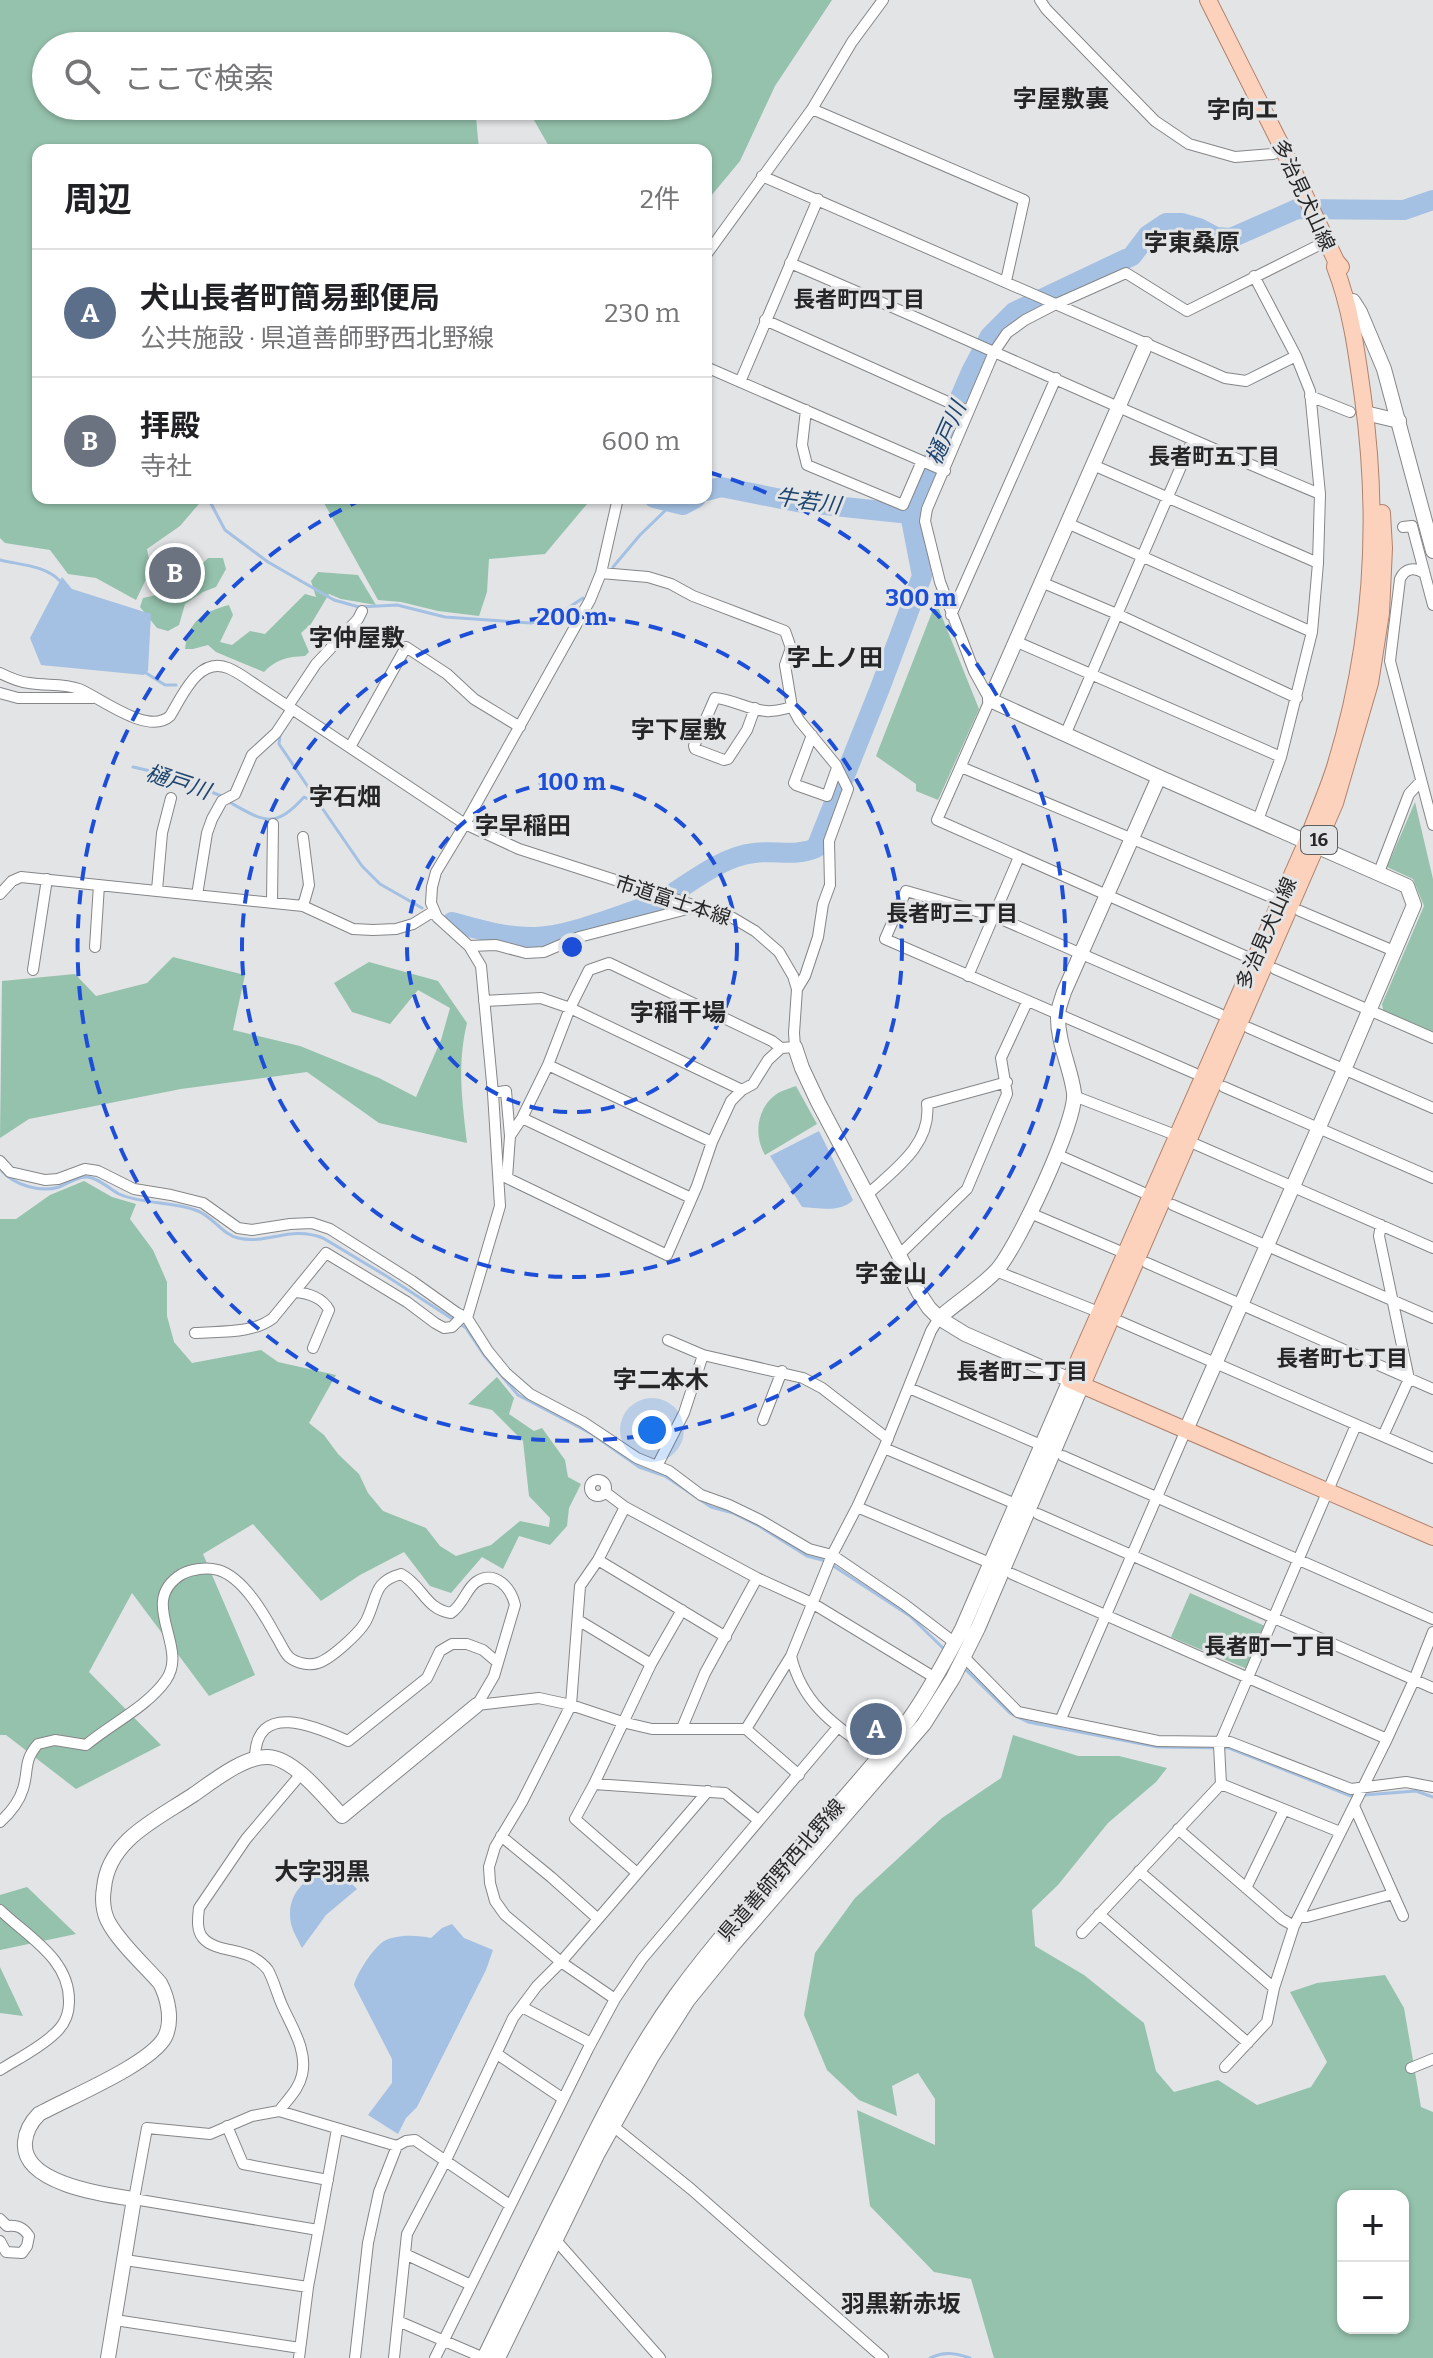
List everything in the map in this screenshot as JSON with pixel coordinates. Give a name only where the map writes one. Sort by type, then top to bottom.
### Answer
[{"type":"main road","name":"多治見犬山線","points":[[1208,0],[1340,265],[1353,301],[1364,351],[1363,413]]},
{"type":"main road","name":"多治見犬山線","points":[[1076,1382],[1312,844],[1348,715],[1368,603],[1372,505],[1351,323],[1336,261]]},
{"type":"main road","points":[[1076,1382],[1433,1537]]},
{"type":"street","points":[[712,247],[812,109],[852,42],[883,0]]},
{"type":"street","points":[[1040,0],[1155,121],[1189,144],[1235,157],[1273,154],[1283,149]]},
{"type":"street","points":[[812,109],[1024,200],[1006,281]]},
{"type":"street","points":[[762,176],[1225,378],[1246,381],[1296,356]]},
{"type":"street","points":[[740,382],[818,199]]},
{"type":"street","points":[[1060,1721],[1414,905],[1407,886],[1379,872],[990,700],[974,671],[940,582],[925,521],[927,509],[994,352],[1007,333],[1025,320],[1126,273],[1187,311],[1327,241]]},
{"type":"street","points":[[790,263],[1056,378],[1192,441],[1320,494]]},
{"type":"street","points":[[1254,276],[1305,375],[1320,494],[1312,632],[1281,757],[1258,820]]},
{"type":"street","points":[[1353,301],[1384,369],[1433,551]]},
{"type":"street","points":[[765,320],[968,411]]},
{"type":"street","points":[[1146,344],[937,820],[1245,956]]},
{"type":"street","points":[[712,370],[945,471]]},
{"type":"street","points":[[951,615],[1056,378]]},
{"type":"street","points":[[1310,396],[1399,421]]},
{"type":"street","points":[[806,410],[802,445],[807,465],[903,505],[924,461]]},
{"type":"street","points":[[1065,735],[1192,441]]},
{"type":"street","points":[[1093,465],[1318,563]]},
{"type":"street","points":[[195,1333],[231,1331],[265,1324],[326,1253],[444,1328],[452,1327],[465,1317],[500,1206],[493,1093],[481,966],[469,946],[434,911],[431,903],[436,872],[590,600],[601,573],[617,504]]},
{"type":"street","points":[[1067,523],[1312,632]]},
{"type":"street","points":[[1403,527],[1412,526],[1433,605]]},
{"type":"street","points":[[1424,573],[1410,569],[1400,579],[1390,661],[1433,825]]},
{"type":"street","points":[[493,1093],[506,1091],[510,1136],[507,1178],[667,1255],[731,1101],[753,1084],[768,1060],[788,1047],[794,1033],[797,989],[805,976],[818,937],[823,904],[830,885],[829,841],[848,789],[839,770],[792,707],[785,665],[791,648],[785,631],[671,584],[648,577],[601,573]]},
{"type":"street","points":[[1041,582],[1297,698]]},
{"type":"street","points":[[197,895],[207,833],[222,801],[235,794],[252,755],[276,733],[316,664],[362,611]]},
{"type":"street","points":[[1015,641],[1281,757]]},
{"type":"street","points":[[350,747],[406,647],[447,674],[474,699],[520,727]]},
{"type":"street","name":"市道富士本線","points":[[0,673],[16,681],[78,689],[147,722],[160,722],[170,716],[201,671],[215,665],[230,669],[465,824],[519,849],[733,918],[769,941],[787,963],[797,989]]},
{"type":"street","name":"市道富士本線","points":[[0,693],[18,698],[93,698]]},
{"type":"street","points":[[755,708],[747,730],[728,759],[695,749],[715,698],[755,708],[767,712],[792,707]]},
{"type":"street","points":[[812,735],[794,783],[827,796],[839,770]]},
{"type":"street","points":[[961,767],[1271,897]]},
{"type":"street","points":[[746,1729],[791,1656],[832,1555],[886,1443],[939,1318],[996,1271],[1030,1213],[1056,1154],[1070,1117],[1074,1096],[1058,1016],[1064,992],[1159,777]]},
{"type":"street","points":[[1379,872],[1409,794],[1421,781]]},
{"type":"street","points":[[157,890],[162,833],[171,798]]},
{"type":"street","points":[[272,902],[273,824]]},
{"type":"street","points":[[303,837],[309,885],[303,906]]},
{"type":"street","points":[[968,976],[1019,857]]},
{"type":"street","points":[[0,894],[12,881],[21,877],[47,879],[303,906],[353,929],[373,930],[396,929],[413,924],[434,911]]},
{"type":"street","points":[[33,970],[47,879]]},
{"type":"street","points":[[95,947],[99,885]]},
{"type":"street","points":[[1194,1073],[885,939],[906,891],[994,916],[1220,1014]]},
{"type":"street","points":[[469,946],[496,945],[526,953],[544,952],[579,937],[696,906]]},
{"type":"street","points":[[1300,911],[1394,951]]},
{"type":"street","points":[[510,1136],[548,1065],[589,970],[609,963],[788,1047],[802,1068],[919,1293],[939,1318],[965,1334],[1076,1382]]},
{"type":"street","points":[[1275,969],[1433,1038]]},
{"type":"street","points":[[484,1001],[541,998],[570,1008],[742,1090]]},
{"type":"street","points":[[899,1255],[967,1189],[1007,1094],[1001,1058],[1027,1002]]},
{"type":"street","points":[[1249,1028],[1433,1108]]},
{"type":"street","points":[[548,1065],[712,1142]]},
{"type":"street","points":[[868,1194],[912,1154],[929,1118],[927,1104],[1007,1082]]},
{"type":"street","points":[[1224,1087],[1433,1178]]},
{"type":"street","points":[[1074,1096],[1183,1139],[1433,1248]]},
{"type":"street","points":[[522,1118],[691,1198]]},
{"type":"street","points":[[0,1153],[4,1155],[0,1161],[10,1172],[45,1180],[58,1179],[85,1169],[98,1171],[134,1189],[203,1203],[238,1228],[252,1230],[312,1223],[330,1229],[465,1317],[506,1373],[530,1394],[583,1422],[637,1458],[669,1471],[701,1495],[760,1520],[809,1549],[832,1555],[904,1604],[1018,1712],[1158,1741],[1219,1746],[1230,1742],[1351,1789],[1359,1796],[1403,1916]]},
{"type":"street","points":[[1056,1154],[1142,1192]]},
{"type":"street","points":[[1173,1205],[1433,1318]]},
{"type":"street","points":[[1030,1213],[1117,1250]]},
{"type":"street","points":[[1381,1225],[1379,1236],[1409,1379],[1383,1436]]},
{"type":"street","points":[[1147,1263],[1433,1389]]},
{"type":"street","points":[[996,1271],[1091,1309]]},
{"type":"street","points":[[294,1292],[315,1296],[328,1305],[329,1310],[313,1348]]},
{"type":"street","points":[[1121,1322],[1433,1458]]},
{"type":"street","points":[[668,1340],[703,1355],[803,1378],[822,1388],[886,1443],[1011,1502]]},
{"type":"street","points":[[657,1466],[684,1413],[703,1355]]},
{"type":"street","points":[[763,1420],[782,1371]]},
{"type":"street","name":"県道善師野西北野線","points":[[498,2358],[627,2070],[675,1997],[763,1890],[884,1760],[924,1724],[956,1656],[990,1563],[1041,1445],[1076,1382]]},
{"type":"street","name":"県道善師野西北野線","points":[[956,1656],[978,1628],[1076,1382]]},
{"type":"street","points":[[909,1388],[1041,1445]]},
{"type":"street","points":[[1082,1933],[1221,1784],[1219,1746],[1356,1425]]},
{"type":"street","points":[[1063,1456],[1433,1619]]},
{"type":"street","points":[[605,1492],[625,1507],[757,1578],[812,1603],[932,1676]]},
{"type":"street","points":[[615,1999],[561,1962],[515,1924],[495,1901],[489,1867],[495,1847],[522,1802],[571,1705],[580,1586],[598,1560],[625,1507]]},
{"type":"street","points":[[857,1507],[990,1563]]},
{"type":"street","points":[[1038,1514],[1433,1688]]},
{"type":"street","points":[[598,1560],[726,1637]]},
{"type":"street","points":[[0,1822],[16,1804],[24,1788],[26,1762],[38,1744],[55,1740],[86,1745],[141,1704],[168,1678],[172,1658],[161,1607],[165,1592],[176,1579],[189,1571],[213,1568],[236,1578],[288,1656],[301,1664],[318,1663],[353,1636],[366,1622],[380,1584],[387,1578],[401,1574],[410,1579],[430,1605],[451,1613],[465,1600],[475,1582],[485,1579],[506,1584],[513,1594],[515,1605],[494,1676],[477,1705],[342,1816],[301,1774],[267,1757],[238,1766],[121,1845],[105,1876],[102,1899],[108,1922],[165,1992],[167,2031],[158,2046],[130,2066],[39,2114],[31,2121],[26,2136],[25,2149],[29,2160],[41,2171],[74,2188],[318,2230]]},
{"type":"street","points":[[1012,1574],[1387,1739]]},
{"type":"street","points":[[682,1728],[705,1673],[757,1578]]},
{"type":"street","points":[[637,1873],[575,1819],[651,1664],[682,1610]]},
{"type":"street","points":[[578,1620],[651,1664]]},
{"type":"street","points":[[1225,2067],[1267,2022],[1274,1988],[1296,1922],[1387,1739],[1433,1632]]},
{"type":"street","points":[[255,1759],[255,1743],[264,1729],[278,1721],[325,1730],[348,1741],[427,1678],[440,1651],[452,1644],[467,1644],[483,1650],[497,1662]]},
{"type":"street","points":[[791,1656],[795,1673],[818,1711],[884,1760]]},
{"type":"street","points":[[477,1705],[539,1698],[652,1729],[746,1729],[799,1775]]},
{"type":"street","points":[[435,2358],[562,2098],[615,1999],[642,1959],[838,1727]]},
{"type":"street","name":"県道善師野西北野線","points":[[484,2358],[651,2058],[688,2000],[884,1760]]},
{"type":"street","points":[[279,2111],[297,2089],[302,2075],[303,2056],[299,2041],[267,1968],[255,1958],[213,1945],[203,1938],[198,1918],[199,1908],[246,1839],[301,1774]]},
{"type":"street","points":[[1359,1796],[1406,1782],[1433,1787]]},
{"type":"street","points":[[594,1784],[725,1793],[758,1820]]},
{"type":"street","points":[[1221,1784],[1340,1832]]},
{"type":"street","points":[[394,2358],[407,2234],[446,2160],[513,2018],[537,1986],[708,1791]]},
{"type":"street","points":[[1246,1888],[1284,1810]]},
{"type":"street","points":[[1178,1829],[1282,1919],[1296,1922],[1393,1894]]},
{"type":"street","points":[[501,1836],[597,1918]]},
{"type":"street","points":[[1139,1871],[1274,1988]]},
{"type":"street","points":[[0,1910],[59,1964],[69,1994],[69,2011],[53,2036],[0,2070]]},
{"type":"street","points":[[1099,1914],[1248,2043]]},
{"type":"street","points":[[522,2007],[591,2043]]},
{"type":"street","points":[[497,2054],[562,2098]]},
{"type":"street","points":[[1411,2068],[1433,2059]]},
{"type":"street","points":[[108,2358],[147,2128],[210,2134],[252,2116],[279,2111],[397,2146]]},
{"type":"street","points":[[227,2126],[243,2164],[328,2180]]},
{"type":"street","points":[[613,2126],[691,2189],[883,2358]]},
{"type":"street","points":[[115,2320],[300,2353],[308,2287],[337,2129]]},
{"type":"street","points":[[355,2358],[368,2243],[379,2192],[397,2146],[415,2140],[510,2205]]},
{"type":"street","points":[[0,2219],[7,2226],[23,2229],[29,2236],[22,2253],[6,2252],[0,2241]]},
{"type":"street","points":[[551,2235],[660,2358]]},
{"type":"street","points":[[405,2254],[471,2285]]},
{"type":"street","points":[[125,2260],[308,2287]]},
{"type":"street","points":[[398,2321],[484,2358]]},
{"type":"green space","points":[[0,0],[832,0],[775,86],[740,161],[712,195],[712,144],[548,144],[534,120],[712,120],[712,32],[32,32],[32,120],[476,120],[478,144],[32,144],[32,504],[199,504],[180,526],[147,549],[151,569],[136,600],[96,578],[68,574],[50,550],[5,543],[0,538]]},
{"type":"green space","points":[[325,504],[587,504],[545,554],[489,559],[487,592],[479,616],[378,600]]},
{"type":"green space","points":[[208,558],[223,558],[226,569],[216,587],[185,604],[179,625],[168,631],[157,628],[140,607],[143,598],[161,594],[183,583]]},
{"type":"green space","points":[[318,572],[358,575],[376,605],[329,594],[311,624],[301,633],[309,652],[305,656],[278,661],[264,672],[216,652],[208,645],[185,649],[190,631],[199,619],[229,605],[233,615],[220,642],[232,645],[250,631],[265,634],[305,594],[316,597],[311,581]]},
{"type":"green space","points":[[936,602],[979,709],[938,800],[916,791],[916,784],[876,756]]},
{"type":"green space","points":[[1415,802],[1433,879],[1433,1032],[1383,1010],[1382,1004],[1424,906],[1413,879],[1387,867]]},
{"type":"green space","points":[[173,957],[245,975],[233,1030],[300,1046],[379,1078],[416,1097],[441,1040],[450,1008],[418,990],[390,1024],[352,1012],[334,983],[369,962],[438,981],[467,1023],[461,1068],[467,1143],[379,1123],[307,1072],[181,1089],[29,1119],[0,1138],[2,981],[75,974],[96,996],[147,983]]},
{"type":"green space","points":[[796,1086],[817,1124],[765,1155],[758,1130],[761,1113],[778,1093]]},
{"type":"green space","points":[[84,1181],[112,1197],[136,1204],[130,1219],[153,1250],[167,1282],[167,1316],[174,1342],[192,1363],[261,1350],[278,1362],[336,1375],[309,1423],[359,1474],[368,1493],[383,1511],[426,1528],[440,1546],[456,1556],[491,1545],[520,1521],[549,1527],[550,1518],[529,1496],[523,1441],[492,1410],[468,1404],[497,1377],[514,1398],[509,1414],[534,1431],[542,1428],[565,1460],[568,1477],[581,1484],[569,1508],[567,1526],[550,1545],[519,1536],[503,1569],[482,1557],[451,1593],[430,1586],[404,1552],[360,1575],[321,1601],[253,1524],[203,1554],[255,1675],[209,1696],[132,1593],[89,1672],[161,1745],[76,1789],[6,1735],[0,1735],[0,1219],[16,1219],[50,1195]]},
{"type":"green space","points":[[1190,1593],[1265,1626],[1247,1669],[1171,1637]]},
{"type":"green space","points":[[1013,1735],[1078,1756],[1119,1756],[1167,1768],[1156,1782],[1108,1823],[1058,1885],[1032,1910],[1035,1946],[1084,1975],[1144,2023],[1156,2071],[1174,2092],[1218,2080],[1257,2105],[1311,2087],[1327,2062],[1290,1992],[1317,1983],[1385,1975],[1404,2008],[1421,2107],[1433,2112],[1433,2358],[994,2358],[971,2279],[934,2272],[870,2206],[857,2110],[935,2145],[935,2099],[918,2073],[892,2086],[897,2116],[859,2100],[827,2070],[804,2015],[815,1953],[855,1898],[942,1818],[1001,1778]]},
{"type":"green space","points":[[27,1887],[76,1934],[0,1950],[0,1895]]},
{"type":"green space","points":[[0,1967],[23,2016],[0,2013]]},
{"type":"water","points":[[62,577],[72,589],[151,614],[148,671],[144,675],[41,665],[30,638]]},
{"type":"water","points":[[819,1131],[853,1200],[842,1207],[802,1207],[770,1156]]},
{"type":"water","points":[[334,1871],[357,1889],[326,1915],[302,1948],[291,1924],[291,1903],[307,1881]]},
{"type":"water","points":[[452,1924],[464,1938],[493,1950],[486,1970],[417,2107],[406,2118],[398,2134],[368,2115],[392,2083],[392,2059],[354,1985],[366,1961],[384,1941],[408,1936],[431,1938]]},
{"type":"waterway","name":"樋戸川","points":[[676,891],[733,858],[762,852],[801,852],[816,848],[922,576],[910,514],[971,372],[990,336],[1014,312],[1132,256],[1148,235],[1166,223],[1182,223],[1216,237],[1231,238],[1297,209],[1404,210],[1433,200]]},
{"type":"waterway","name":"牛若川","points":[[712,489],[721,487],[797,502],[910,514]]},
{"type":"waterway","points":[[211,504],[225,530],[268,562],[334,600],[359,607],[397,605],[445,617],[531,623],[556,616],[583,598]]},
{"type":"waterway","points":[[613,567],[672,504]]},
{"type":"waterway","name":"牛若川","points":[[679,504],[685,504]]},
{"type":"waterway","points":[[0,560],[40,569],[60,581]]},
{"type":"waterway","points":[[146,673],[165,685],[176,685]]},
{"type":"waterway","points":[[280,735],[279,744],[319,803]]},
{"type":"waterway","name":"樋戸川","points":[[133,767],[168,775],[224,797]]},
{"type":"waterway","name":"樋戸川","points":[[231,803],[253,815],[269,819],[285,814],[304,797],[320,805],[362,866],[380,884],[422,908]]},
{"type":"waterway","name":"樋戸川","points":[[452,922],[504,935],[551,936],[661,902]]},
{"type":"waterway","points":[[2,1171],[21,1184],[44,1189],[59,1187],[80,1178],[91,1178],[119,1194],[198,1211],[238,1238],[260,1239],[289,1234],[323,1238],[454,1320]]},
{"type":"waterway","points":[[460,1324],[518,1395],[592,1434],[639,1467],[665,1476],[711,1507],[733,1513],[807,1556],[826,1561]]},
{"type":"waterway","points":[[832,1565],[910,1616],[944,1649]]},
{"type":"waterway","points":[[964,1668],[1010,1713],[1028,1722],[1158,1747],[1229,1748],[1351,1796],[1357,1795]]},
{"type":"waterway","points":[[1364,1795],[1416,1791],[1433,1797]]},
{"type":"waterway","points":[[930,2358],[940,2354],[970,2358]]},
{"type":"place","name":"拝殿","points":[[175,573]]},
{"type":"place","name":"犬山長者町簡易郵便局","points":[[876,1729]]},
{"type":"district","name":"字屋敷裏","points":[[1061,99]]},
{"type":"district","name":"字向エ","points":[[1243,110]]},
{"type":"district","name":"字東桑原","points":[[1192,243]]},
{"type":"district","name":"長者町四丁目","points":[[859,299]]},
{"type":"district","name":"長者町五丁目","points":[[1214,456]]},
{"type":"district","name":"字仲屋敷","points":[[357,638]]},
{"type":"district","name":"字上ノ田","points":[[835,658]]},
{"type":"district","name":"字下屋敷","points":[[679,730]]},
{"type":"district","name":"字石畑","points":[[345,797]]},
{"type":"district","name":"字早稲田","points":[[523,826]]},
{"type":"district","name":"長者町三丁目","points":[[952,913]]},
{"type":"district","name":"字稲干場","points":[[678,1013]]},
{"type":"district","name":"字金山","points":[[891,1274]]},
{"type":"district","name":"長者町七丁目","points":[[1342,1358]]},
{"type":"district","name":"長者町二丁目","points":[[1022,1371]]},
{"type":"district","name":"字二本木","points":[[661,1380]]},
{"type":"district","name":"長者町一丁目","points":[[1270,1646]]},
{"type":"district","name":"大字羽黒","points":[[322,1872]]},
{"type":"district","name":"羽黒新赤坂","points":[[901,2304]]}]
